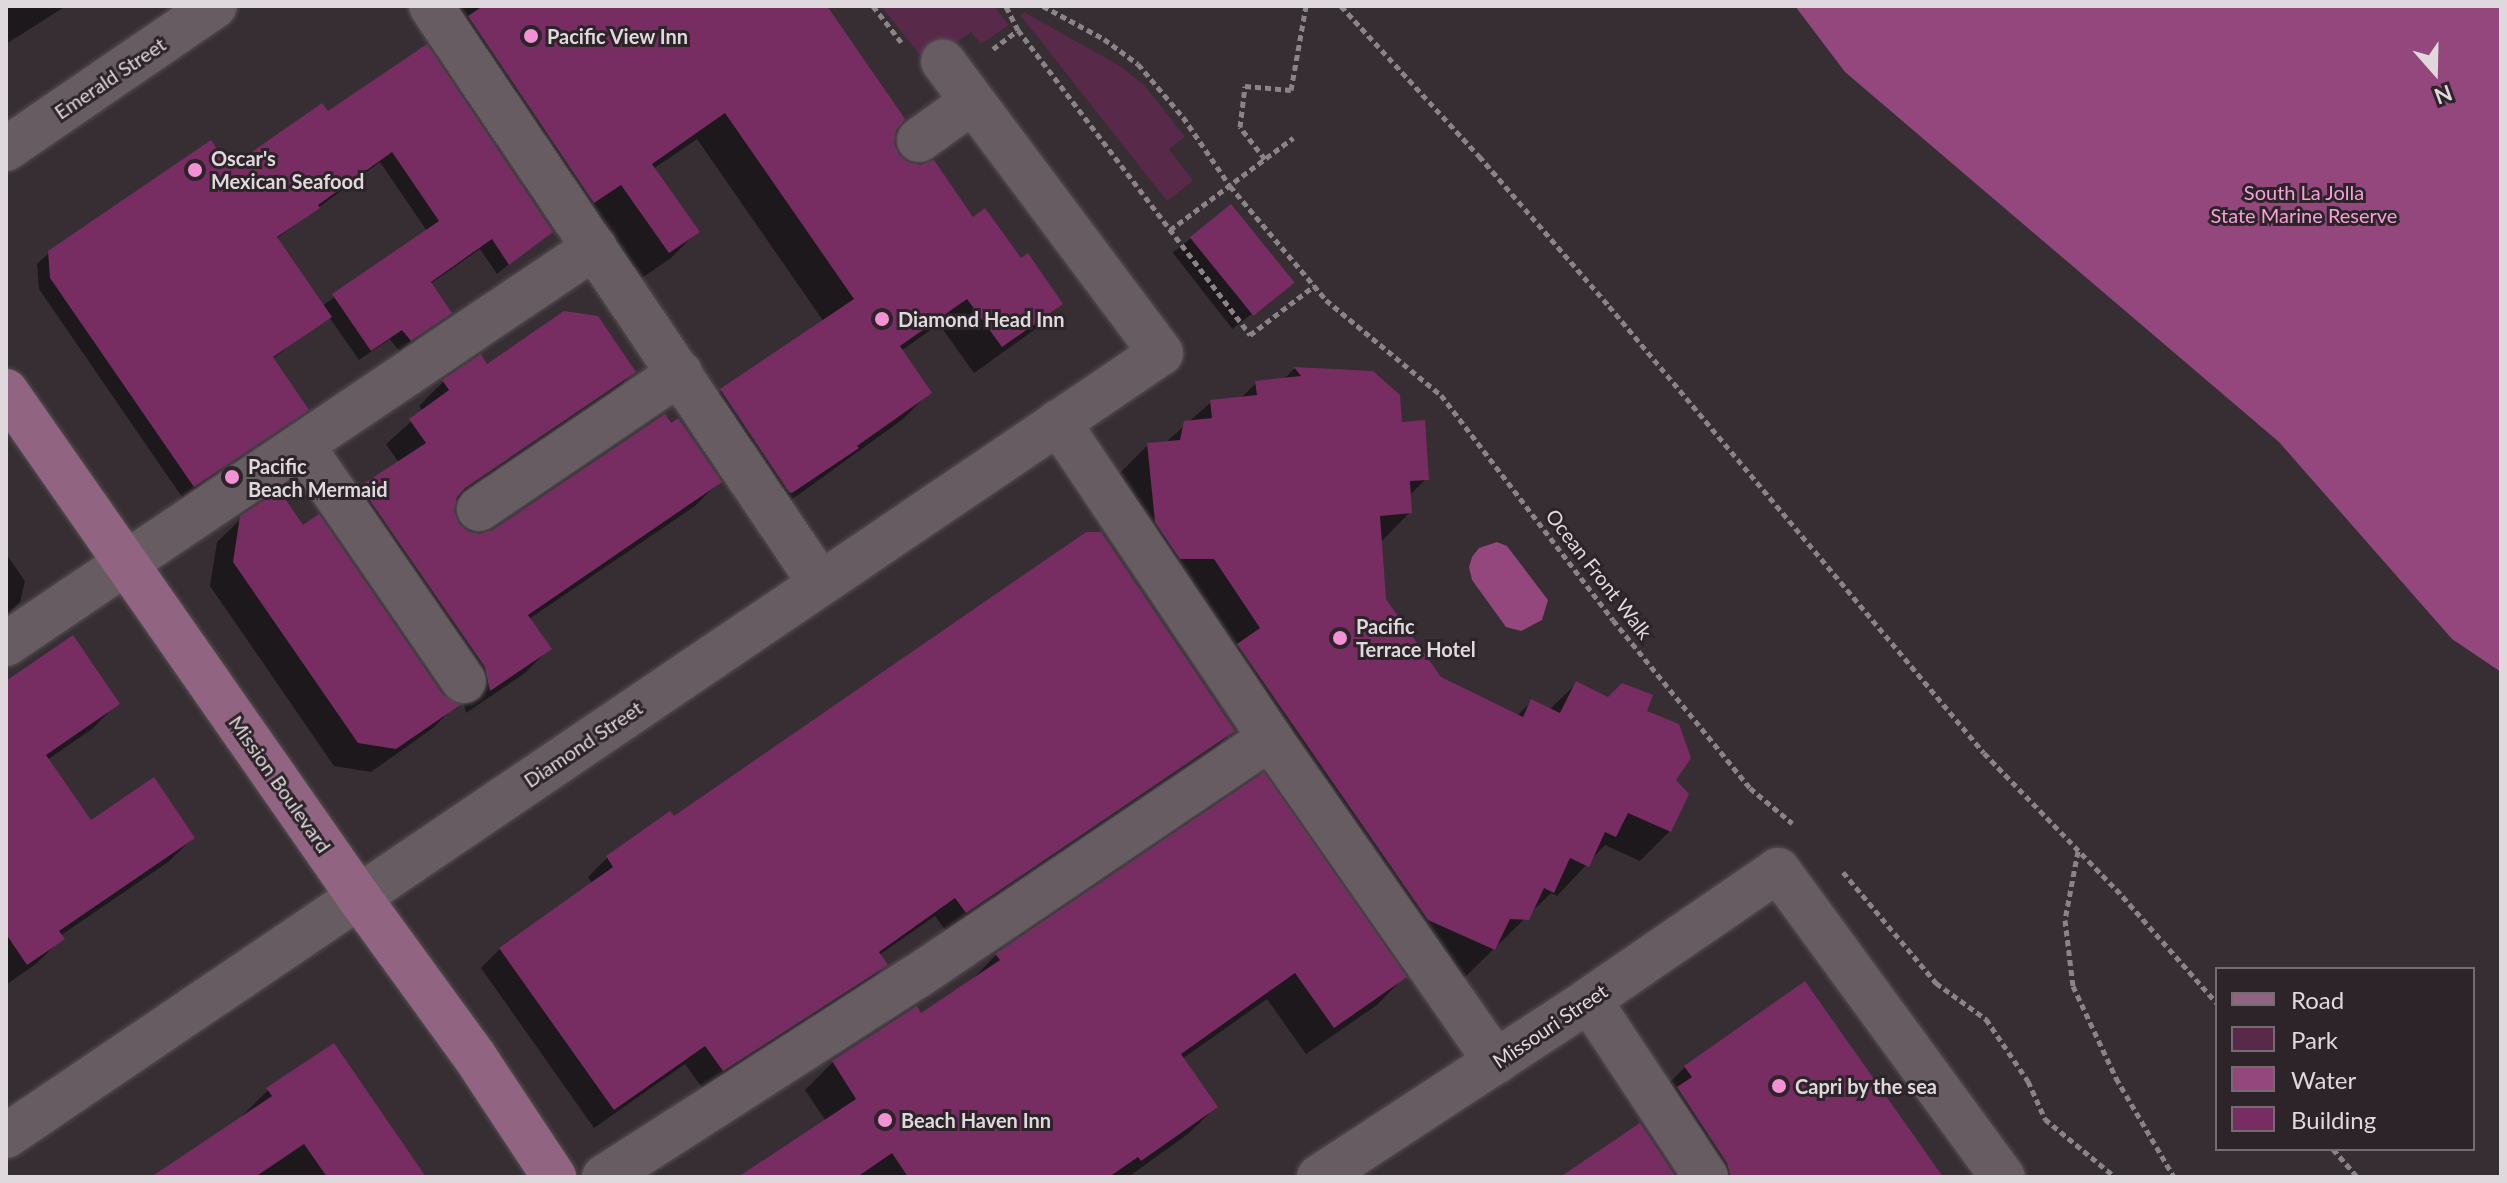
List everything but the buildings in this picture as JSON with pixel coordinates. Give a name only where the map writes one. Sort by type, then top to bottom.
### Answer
[{"type":"main road","name":"Mission Boulevard","points":[[6,391],[358,896],[475,1057],[554,1177]]},
{"type":"street","name":"Emerald Street","points":[[6,149],[215,6]]},
{"type":"street","points":[[431,6],[820,583]]},
{"type":"street","points":[[919,140],[972,102],[943,62]]},
{"type":"street","name":"Diamond Street","points":[[6,1136],[1161,353],[972,102]]},
{"type":"street","points":[[6,644],[303,447],[595,247]]},
{"type":"street","points":[[479,509],[680,373]]},
{"type":"street","points":[[1058,422],[1270,738],[1496,1062]]},
{"type":"street","points":[[303,447],[464,681]]},
{"type":"street","points":[[604,1177],[916,977],[1270,738]]},
{"type":"street","name":"Missouri Street","points":[[1319,1177],[1589,1000],[1778,870],[2003,1177]]},
{"type":"street","points":[[1589,1000],[1706,1177]]},
{"type":"path","name":"Ocean Front Walk","points":[[1043,6],[1104,39],[1138,64],[1183,117],[1230,186],[1326,300],[1441,395],[1613,620],[1750,788],[1801,831]]},
{"type":"path","points":[[1265,159],[1240,127],[1245,86],[1291,90],[1306,6]]},
{"type":"path","points":[[1341,6],[1479,156],[1609,306],[1984,753],[2215,1001]]},
{"type":"path","points":[[1018,30],[1250,335],[1314,286]]},
{"type":"path","points":[[1170,230],[1293,138]]},
{"type":"path","points":[[2078,851],[2065,920],[2073,986],[2116,1078],[2174,1177]]},
{"type":"path","points":[[1841,870],[1936,983],[1986,1019],[2028,1081],[2045,1119],[2115,1177]]},
{"type":"path","points":[[2335,1151],[2357,1177]]},
{"type":"green space","points":[[881,6],[994,6],[1009,25],[981,44],[971,32],[927,64]]},
{"type":"green space","points":[[1024,12],[1120,66],[1144,85],[1185,137],[1169,149],[1193,181],[1167,201],[1021,16]]},
{"type":"water","name":"South La Jolla State Marine Reserve","points":[[1795,6],[2501,6],[2501,672],[2452,639],[2279,442],[1845,72]]},
{"type":"water","points":[[1497,542],[1507,546],[1548,600],[1542,620],[1521,631],[1506,627],[1472,580],[1469,567],[1472,557],[1479,548]]},
{"type":"place","name":"Pacific View Inn","points":[[531,36]]},
{"type":"place","name":"Oscar's Mexican Seafood","points":[[195,170]]},
{"type":"place","name":"Diamond Head Inn","points":[[882,319]]},
{"type":"place","name":"Pacific Beach Mermaid","points":[[232,477]]},
{"type":"place","name":"Pacific Terrace Hotel","points":[[1340,638]]},
{"type":"place","name":"Capri by the sea","points":[[1779,1086]]},
{"type":"place","name":"Beach Haven Inn","points":[[885,1120]]}]
